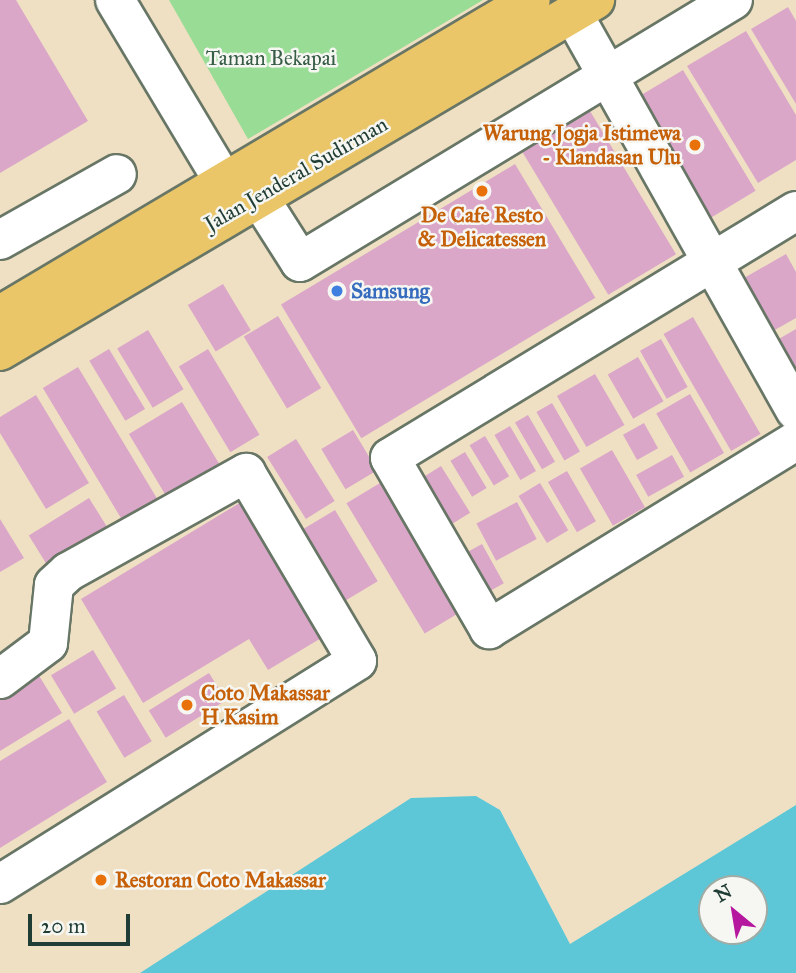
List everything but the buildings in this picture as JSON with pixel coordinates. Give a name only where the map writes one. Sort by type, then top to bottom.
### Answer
[{"type":"highway","name":"Jalan Jenderal Sudirman","points":[[0,351],[240,195],[531,0]]},
{"type":"highway","name":"Jalan Jenderal Sudirman","points":[[0,315],[240,195],[584,7]]},
{"type":"street","points":[[115,0],[240,195],[300,262],[733,0]]},
{"type":"street","points":[[584,7],[607,76],[796,411]]},
{"type":"street","points":[[0,240],[117,174]]},
{"type":"street","points":[[796,211],[390,458],[489,629],[796,441]]},
{"type":"street","points":[[0,679],[48,643],[54,585],[68,572],[246,473],[357,660],[0,884]]},
{"type":"green space","name":"Taman Bekapai","points":[[169,0],[483,0],[248,139]]},
{"type":"water","points":[[476,796],[500,810],[570,944],[796,805],[796,973],[140,973],[411,798]]},
{"type":"place","name":"Warung Jogja Istimewa - Klandasan Ulu","points":[[695,145]]},
{"type":"place","name":"De Cafe Resto & Delicatessen","points":[[482,191]]},
{"type":"place","name":"Samsung","points":[[337,291]]},
{"type":"place","name":"Coto Makassar H Kasim","points":[[187,705]]},
{"type":"place","name":"Restoran Coto Makassar","points":[[101,880]]}]
